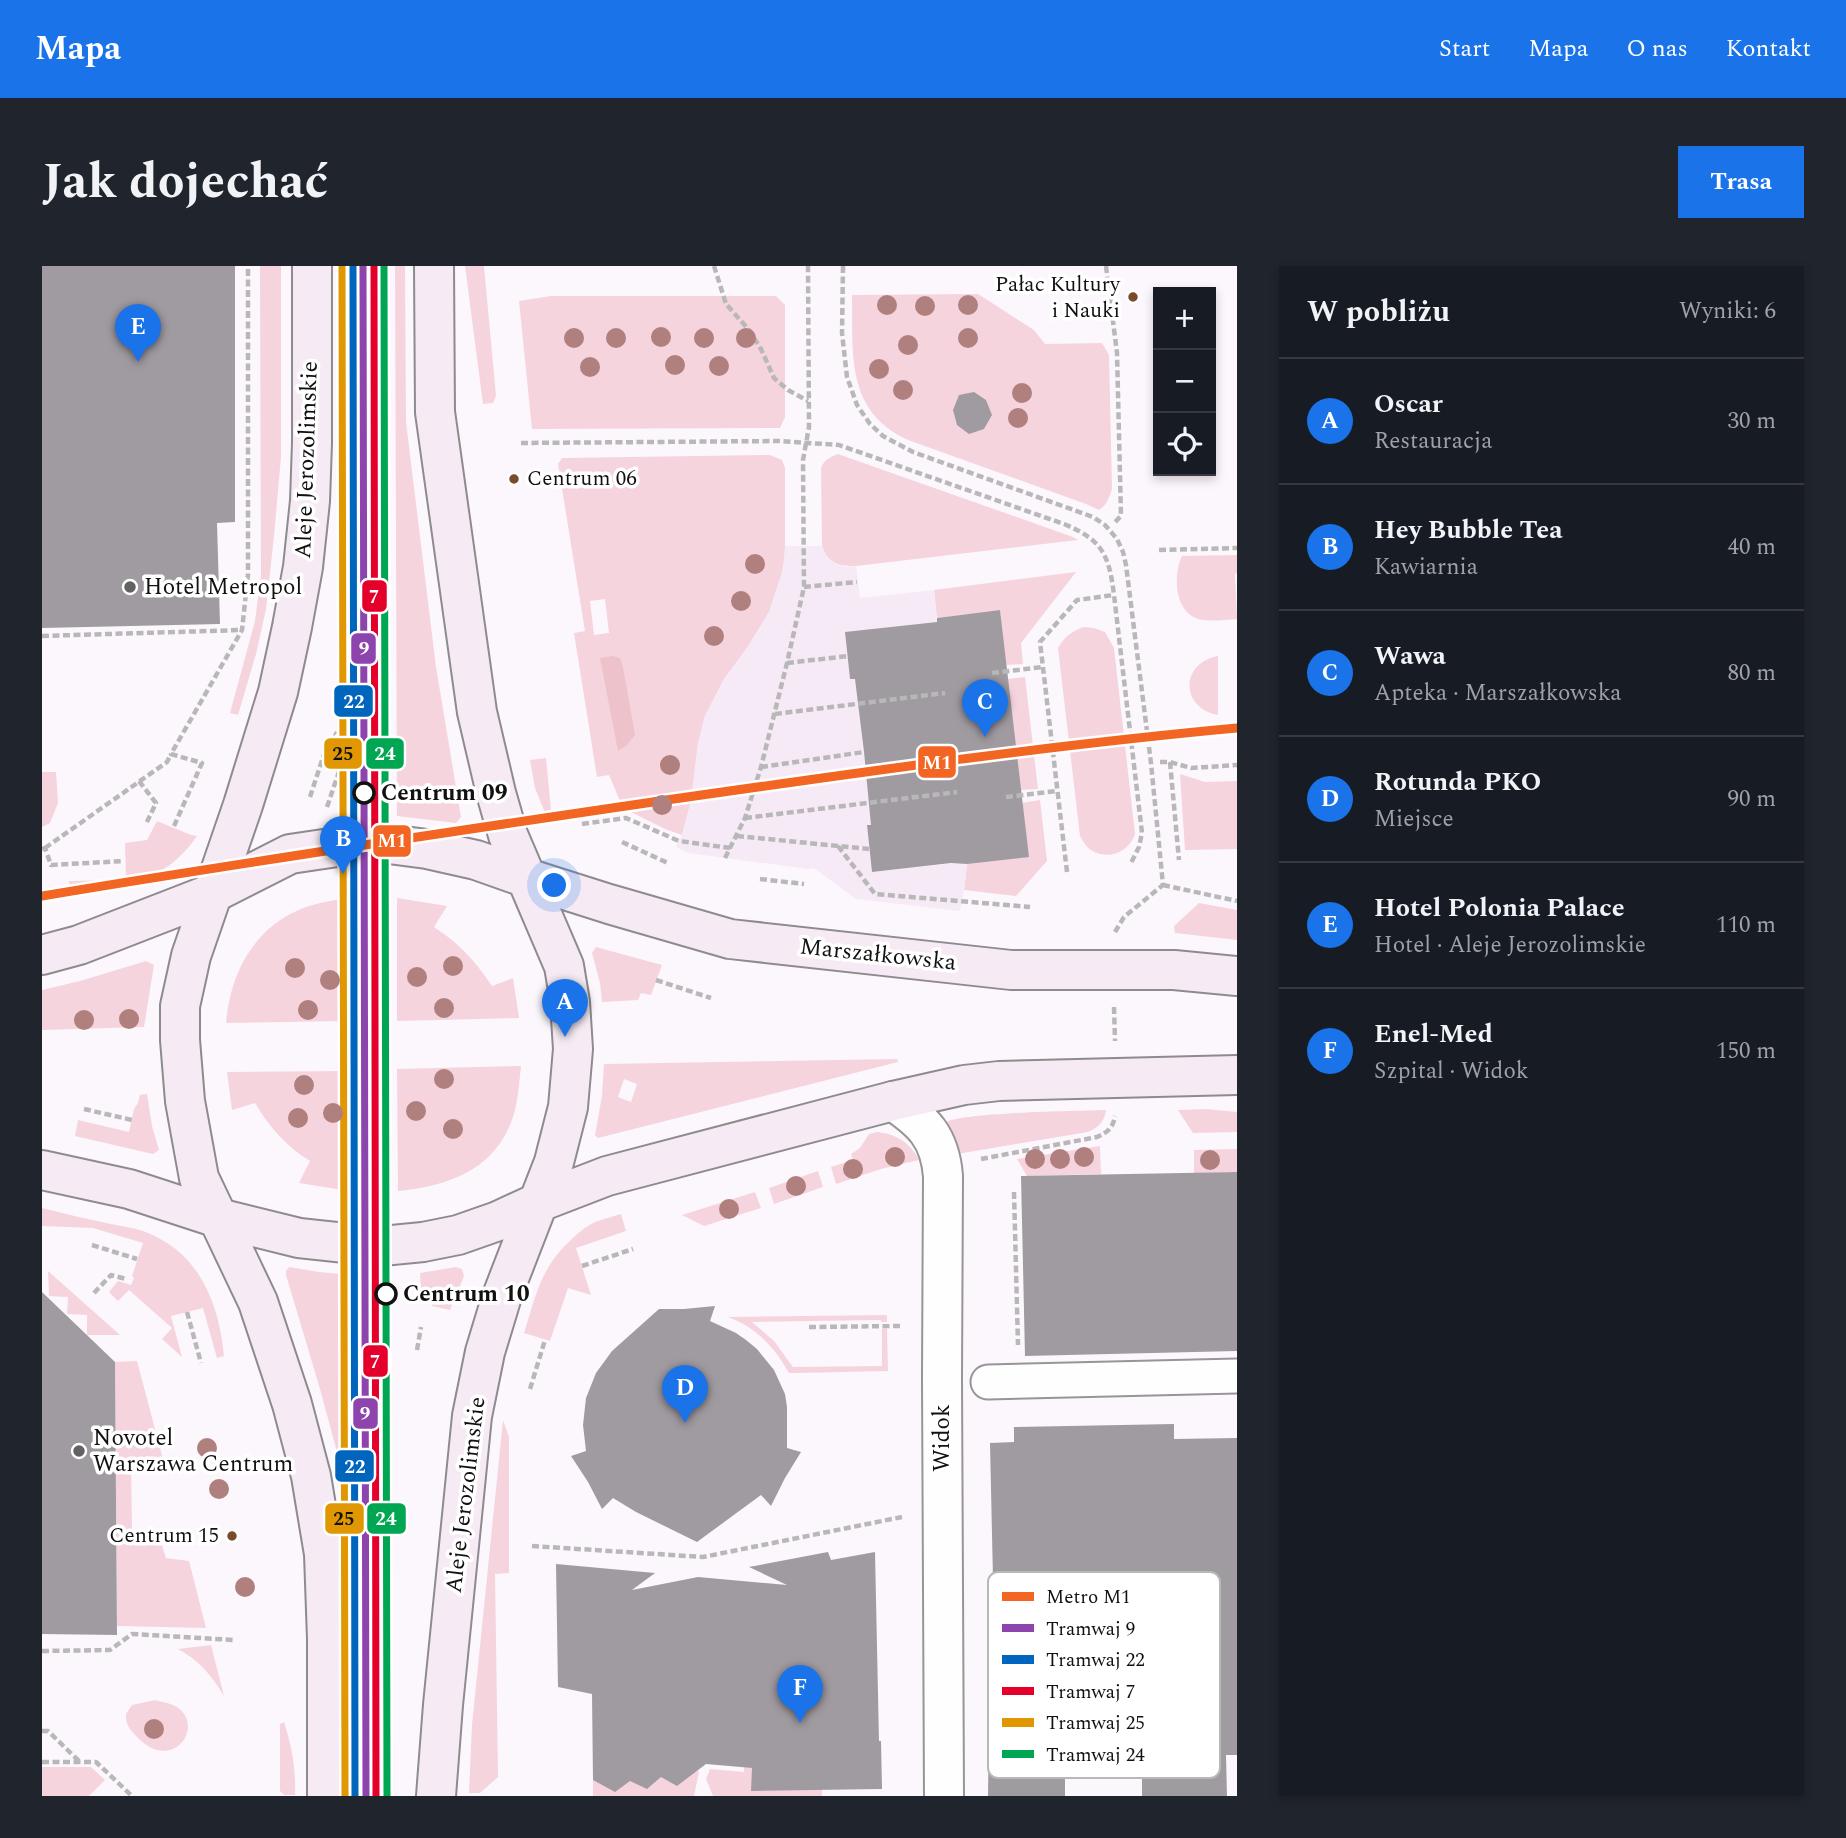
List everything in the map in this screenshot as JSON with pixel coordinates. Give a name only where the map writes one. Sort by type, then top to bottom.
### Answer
[{"type":"main road","name":"Aleje Jerozolimskie","points":[[218,1218],[197,1168],[180,1058],[180,1006],[191,956],[278,692],[303,567],[310,501],[312,443],[312,266]]},
{"type":"main road","points":[[434,266],[435,412],[477,712],[508,835],[527,878]]},
{"type":"main road","name":"Marszałkowska","points":[[213,892],[290,854],[364,843],[393,844],[476,860],[609,904],[730,939],[1011,970],[1174,970],[1237,976]]},
{"type":"main road","name":"Aleje Jerozolimskie","points":[[436,1796],[472,1416],[502,1296],[554,1162],[569,1107],[573,1049],[564,966],[527,878]]},
{"type":"main road","points":[[42,955],[79,945],[213,892]]},
{"type":"main road","points":[[42,1170],[129,1189],[218,1218],[299,1238],[382,1246],[423,1242],[458,1234],[498,1221],[607,1176],[964,1085],[999,1081],[1237,1075]]},
{"type":"main road","points":[[218,1218],[258,1302],[292,1404],[311,1475],[324,1554],[327,1796]]},
{"type":"street","name":"Widok","points":[[893,1101],[927,1128],[936,1146],[943,1176],[944,1796]]},
{"type":"street","points":[[1003,1382],[1237,1376]]},
{"type":"path","points":[[124,861],[51,865],[43,848],[167,762],[242,630],[248,574],[248,266]]},
{"type":"path","points":[[714,266],[726,304],[749,330],[774,378],[809,402]]},
{"type":"path","points":[[725,858],[745,818],[761,767],[804,587],[803,460],[809,427],[808,266]]},
{"type":"path","points":[[843,266],[842,333],[847,377],[857,405],[870,424],[883,436],[913,452],[1093,517],[1105,525],[1117,539],[1123,552],[1129,584],[1163,885]]},
{"type":"path","points":[[1107,266],[1116,353],[1121,516],[1115,522]]},
{"type":"path","points":[[521,443],[779,441],[839,445],[1064,524],[1088,536],[1104,553],[1114,595],[1142,834],[1139,847],[1129,865]]},
{"type":"path","points":[[1096,542],[1102,536]]},
{"type":"path","points":[[1159,550],[1237,548]]},
{"type":"path","points":[[804,587],[857,582]]},
{"type":"path","points":[[1066,872],[1040,642],[1076,600],[1114,595]]},
{"type":"path","points":[[42,636],[242,630]]},
{"type":"path","points":[[788,663],[848,656]]},
{"type":"path","points":[[992,673],[1043,667]]},
{"type":"path","points":[[775,714],[945,693]]},
{"type":"path","points":[[327,807],[349,742],[334,733]]},
{"type":"path","points":[[310,797],[326,748]]},
{"type":"path","points":[[761,767],[864,752]]},
{"type":"path","points":[[171,754],[202,764],[174,826]]},
{"type":"path","points":[[1160,762],[1191,768],[1237,765]]},
{"type":"path","points":[[1170,762],[1179,860]]},
{"type":"path","points":[[1134,765],[1142,764]]},
{"type":"path","points":[[139,781],[156,803],[146,824]]},
{"type":"path","points":[[1006,797],[1057,791]]},
{"type":"path","points":[[745,818],[957,792]]},
{"type":"path","points":[[582,824],[626,818],[679,841],[730,848]]},
{"type":"path","points":[[737,836],[869,849]]},
{"type":"path","points":[[622,842],[668,863]]},
{"type":"path","points":[[838,846],[875,894],[1030,907]]},
{"type":"path","points":[[760,879],[804,884]]},
{"type":"path","points":[[1163,885],[1237,901]]},
{"type":"path","points":[[1113,939],[1118,924],[1124,917],[1163,885]]},
{"type":"path","points":[[656,980],[711,998]]},
{"type":"path","points":[[974,1161],[1097,1137],[1107,1133],[1113,1126],[1116,1107]]},
{"type":"path","points":[[84,1109],[132,1120]]},
{"type":"path","points":[[1003,1382],[1014,1192]]},
{"type":"path","points":[[92,1245],[137,1259]]},
{"type":"path","points":[[582,1266],[633,1249]]},
{"type":"path","points":[[94,1293],[111,1275],[125,1279]]},
{"type":"path","points":[[187,1312],[201,1363]]},
{"type":"path","points":[[809,1327],[901,1326]]},
{"type":"path","points":[[417,1350],[421,1327]]},
{"type":"path","points":[[530,1389],[545,1340]]},
{"type":"path","points":[[532,1546],[703,1557],[902,1517]]},
{"type":"path","points":[[42,1651],[110,1650],[131,1634],[233,1640]]},
{"type":"path","points":[[42,1731],[48,1731],[80,1762]]},
{"type":"path","points":[[42,1762],[96,1762],[132,1796]]},
{"type":"shaded area","points":[[260,266],[281,266],[281,457],[266,609],[238,715],[230,713],[255,621],[261,575]]},
{"type":"shaded area","points":[[395,266],[405,266],[406,422],[436,667],[461,817],[456,823],[397,816]]},
{"type":"shaded area","points":[[465,266],[484,266],[496,396],[493,403],[483,404]]},
{"type":"shaded area","points":[[978,294],[1034,330],[1045,344],[1102,343],[1109,355],[1112,489],[1106,504],[1099,510],[908,440],[888,428],[873,413],[863,397],[854,359],[852,295]]},
{"type":"shaded area","points":[[551,296],[776,296],[785,305],[785,417],[780,428],[532,429],[519,301]]},
{"type":"shaded area","points":[[838,454],[1078,540],[856,566],[840,565],[827,556],[822,546],[821,468],[828,459]]},
{"type":"shaded area","points":[[770,455],[782,460],[785,468],[785,557],[780,582],[769,612],[724,679],[705,716],[698,744],[691,801],[682,835],[623,808],[609,775],[597,777],[574,633],[585,631],[558,464],[562,458]],"holes":[[[605,599],[609,633],[594,635],[590,601]]]},
{"type":"shaded area","points":[[785,546],[822,546],[827,557],[836,564],[856,566],[860,598],[934,590],[937,622],[845,633],[850,679],[943,669],[861,727],[866,775],[960,814],[867,826],[872,872],[965,862],[967,864],[960,911],[856,899],[814,868],[688,853],[676,847],[691,801],[698,744],[705,716],[724,679],[769,612],[783,569]]},
{"type":"shaded area","points":[[1237,555],[1237,619],[1207,620],[1190,615],[1180,601],[1178,592],[1177,573],[1182,556]]},
{"type":"shaded area","points":[[1076,572],[1021,643],[1023,664],[1005,665],[1000,610],[937,618],[934,590]]},
{"type":"shaded area","points":[[1084,627],[1105,632],[1114,648],[1135,834],[1128,846],[1111,855],[1091,850],[1080,836],[1058,648],[1069,635]]},
{"type":"shaded area","points":[[1218,656],[1218,715],[1197,704],[1191,695],[1190,686],[1191,676],[1197,667]]},
{"type":"shaded area","points":[[600,658],[620,658],[623,667],[635,735],[618,751]]},
{"type":"shaded area","points":[[1025,677],[1038,789],[1020,790],[1007,679]]},
{"type":"shaded area","points":[[546,758],[551,810],[545,813],[535,788],[530,760]]},
{"type":"shaded area","points":[[42,772],[56,772],[58,803],[50,823],[42,827]]},
{"type":"shaded area","points":[[1180,774],[1205,782],[1237,781],[1237,849],[1185,850]]},
{"type":"shaded area","points":[[1040,800],[1047,861],[1016,896],[964,890],[967,864],[1021,803]]},
{"type":"shaded area","points":[[157,821],[197,836],[171,864],[141,880],[108,888],[70,892],[69,881],[126,880],[125,843],[147,840]]},
{"type":"shaded area","points":[[347,898],[347,1021],[226,1023],[228,1005],[239,971],[257,941],[283,918],[323,902]]},
{"type":"shaded area","points":[[397,898],[447,906],[434,927],[466,954],[492,986],[513,978],[519,1018],[397,1021]]},
{"type":"shaded area","points":[[1199,903],[1237,910],[1237,940],[1175,933],[1174,926]]},
{"type":"shaded area","points":[[596,947],[662,965],[651,995],[641,993],[638,1000],[602,1002],[592,953]]},
{"type":"shaded area","points":[[146,961],[154,965],[144,1027],[42,1030],[42,990]]},
{"type":"shaded area","points":[[897,1059],[898,1062],[598,1138],[595,1135],[604,1064]],"holes":[[[624,1079],[637,1084],[631,1102],[618,1097]]]},
{"type":"shaded area","points":[[521,1066],[512,1120],[493,1152],[481,1164],[451,1180],[398,1191],[397,1069]]},
{"type":"shaded area","points":[[348,1071],[349,1191],[299,1183],[310,1161],[279,1136],[255,1103],[232,1110],[227,1072]]},
{"type":"shaded area","points":[[147,1094],[159,1150],[153,1154],[75,1136],[78,1120],[129,1132],[140,1095]]},
{"type":"shaded area","points":[[1106,1110],[1100,1124],[1088,1132],[957,1154],[944,1123],[954,1119],[995,1114]]},
{"type":"shaded area","points":[[1178,1110],[1237,1112],[1237,1132],[1193,1133]]},
{"type":"shaded area","points":[[877,1132],[902,1140],[919,1160],[836,1184],[831,1167],[853,1160],[851,1154],[860,1148],[869,1134]]},
{"type":"shaded area","points":[[1100,1146],[1101,1174],[1027,1176],[1017,1159]]},
{"type":"shaded area","points":[[1237,1149],[1237,1172],[1194,1173],[1194,1150]]},
{"type":"shaded area","points":[[818,1171],[823,1187],[774,1204],[769,1188]]},
{"type":"shaded area","points":[[755,1192],[761,1208],[704,1226],[682,1215]]},
{"type":"shaded area","points":[[42,1208],[144,1231],[166,1242],[181,1254],[194,1267],[204,1283],[217,1318],[224,1356],[217,1358],[203,1308],[171,1316],[182,1357],[162,1339],[172,1328],[129,1290],[118,1301],[109,1292],[118,1281],[131,1285],[143,1243],[93,1228],[42,1226]]},
{"type":"shaded area","points":[[621,1214],[626,1231],[576,1248],[591,1295],[568,1288],[550,1341],[524,1333],[541,1282],[562,1249],[592,1224]]},
{"type":"shaded area","points":[[289,1267],[350,1275],[351,1478],[344,1478],[286,1275]]},
{"type":"shaded area","points":[[456,1267],[462,1269],[464,1276],[450,1310],[432,1306],[434,1295],[421,1292],[420,1273]]},
{"type":"shaded area","points":[[48,1271],[120,1335],[87,1335],[87,1315],[67,1314],[68,1297],[49,1296]]},
{"type":"shaded area","points":[[887,1315],[887,1322],[752,1322],[774,1341],[793,1367],[882,1366],[882,1329],[887,1329],[888,1371],[798,1373],[789,1373],[764,1339],[728,1317]]},
{"type":"shaded area","points":[[137,1361],[164,1463],[131,1463],[132,1530],[157,1530],[166,1558],[189,1561],[206,1628],[117,1626],[115,1362]]},
{"type":"shaded area","points":[[503,1420],[509,1437],[509,1573],[495,1574],[498,1777],[480,1793],[469,1793],[472,1725]]},
{"type":"shaded area","points":[[211,1645],[224,1696],[205,1670],[178,1649]]},
{"type":"shaded area","points":[[155,1700],[177,1707],[185,1716],[188,1725],[186,1735],[173,1749],[163,1751],[151,1748],[138,1738],[128,1725],[126,1714],[132,1705]]},
{"type":"shaded area","points":[[284,1722],[293,1758],[295,1795],[284,1795],[280,1791],[280,1724]]},
{"type":"shaded area","points":[[690,1762],[699,1772],[694,1796],[593,1796],[593,1770]]},
{"type":"shaded area","points":[[42,1767],[91,1767],[105,1780],[89,1796],[42,1796]]},
{"type":"shaded area","points":[[744,1767],[822,1789],[822,1796],[713,1796],[706,1779],[710,1769],[744,1772]]},
{"type":"building","points":[[42,266],[235,266],[235,522],[217,523],[220,624],[42,628]]},
{"type":"building","points":[[974,392],[986,400],[992,415],[984,429],[969,434],[957,425],[953,410],[959,395]]},
{"type":"building","points":[[1000,610],[1029,857],[872,872],[867,825],[871,825],[864,752],[855,679],[850,679],[845,632],[937,622],[937,618]]},
{"type":"building","points":[[1237,1172],[1237,1351],[1025,1356],[1021,1176]]},
{"type":"building","name":"Novotel Warszawa Centrum","points":[[42,1292],[115,1362],[117,1635],[42,1634]]},
{"type":"building","points":[[715,1306],[710,1321],[746,1340],[774,1370],[785,1394],[787,1448],[801,1452],[771,1506],[761,1495],[697,1542],[613,1498],[602,1509],[571,1456],[586,1451],[583,1425],[586,1398],[596,1373],[612,1351],[659,1309]]},
{"type":"building","points":[[1174,1424],[1174,1439],[1237,1438],[1237,1755],[1226,1755],[1227,1796],[1142,1796],[1142,1778],[1220,1778],[1220,1572],[993,1572],[990,1443],[1014,1442],[1014,1427]]},
{"type":"building","points":[[828,1552],[831,1560],[875,1552],[882,1789],[751,1791],[752,1768],[706,1764],[677,1786],[661,1777],[647,1789],[630,1781],[615,1792],[593,1780],[592,1694],[558,1687],[556,1564],[655,1573],[632,1590],[698,1577],[787,1585],[749,1567]]},
{"type":"building","points":[[988,1778],[1065,1778],[1065,1796],[988,1796]]},
{"type":"metro line","name":"M1","points":[[42,896],[799,781],[1018,752],[1237,728]]},
{"type":"tram line","name":"25","points":[[342,266],[345,1796]]},
{"type":"tram line","name":"22","points":[[353,266],[355,1796]]},
{"type":"tram line","name":"9","points":[[363,266],[366,1796]]},
{"type":"tram line","name":"7","points":[[374,266],[376,1796]]},
{"type":"tram line","name":"24","points":[[384,266],[387,1796]]},
{"type":"place","name":"Pałac Kultury i Nauki","points":[[1133,297]]},
{"type":"place","name":"Hotel Polonia Palace","points":[[138,362]]},
{"type":"place","name":"Centrum 06","points":[[514,479]]},
{"type":"place","name":"Hotel Metropol","points":[[130,587]]},
{"type":"place","name":"Wawa","points":[[985,737]]},
{"type":"place","name":"Centrum 09","points":[[364,793]]},
{"type":"place","name":"Hey Bubble Tea","points":[[343,874]]},
{"type":"place","name":"Oscar","points":[[565,1037]]},
{"type":"place","name":"Centrum 10","points":[[386,1294]]},
{"type":"place","name":"Rotunda PKO","points":[[685,1423]]},
{"type":"place","name":"Novotel Warszawa Centrum","points":[[79,1451]]},
{"type":"place","name":"Centrum 15","points":[[232,1536]]},
{"type":"place","name":"Enel-Med","points":[[800,1723]]}]
